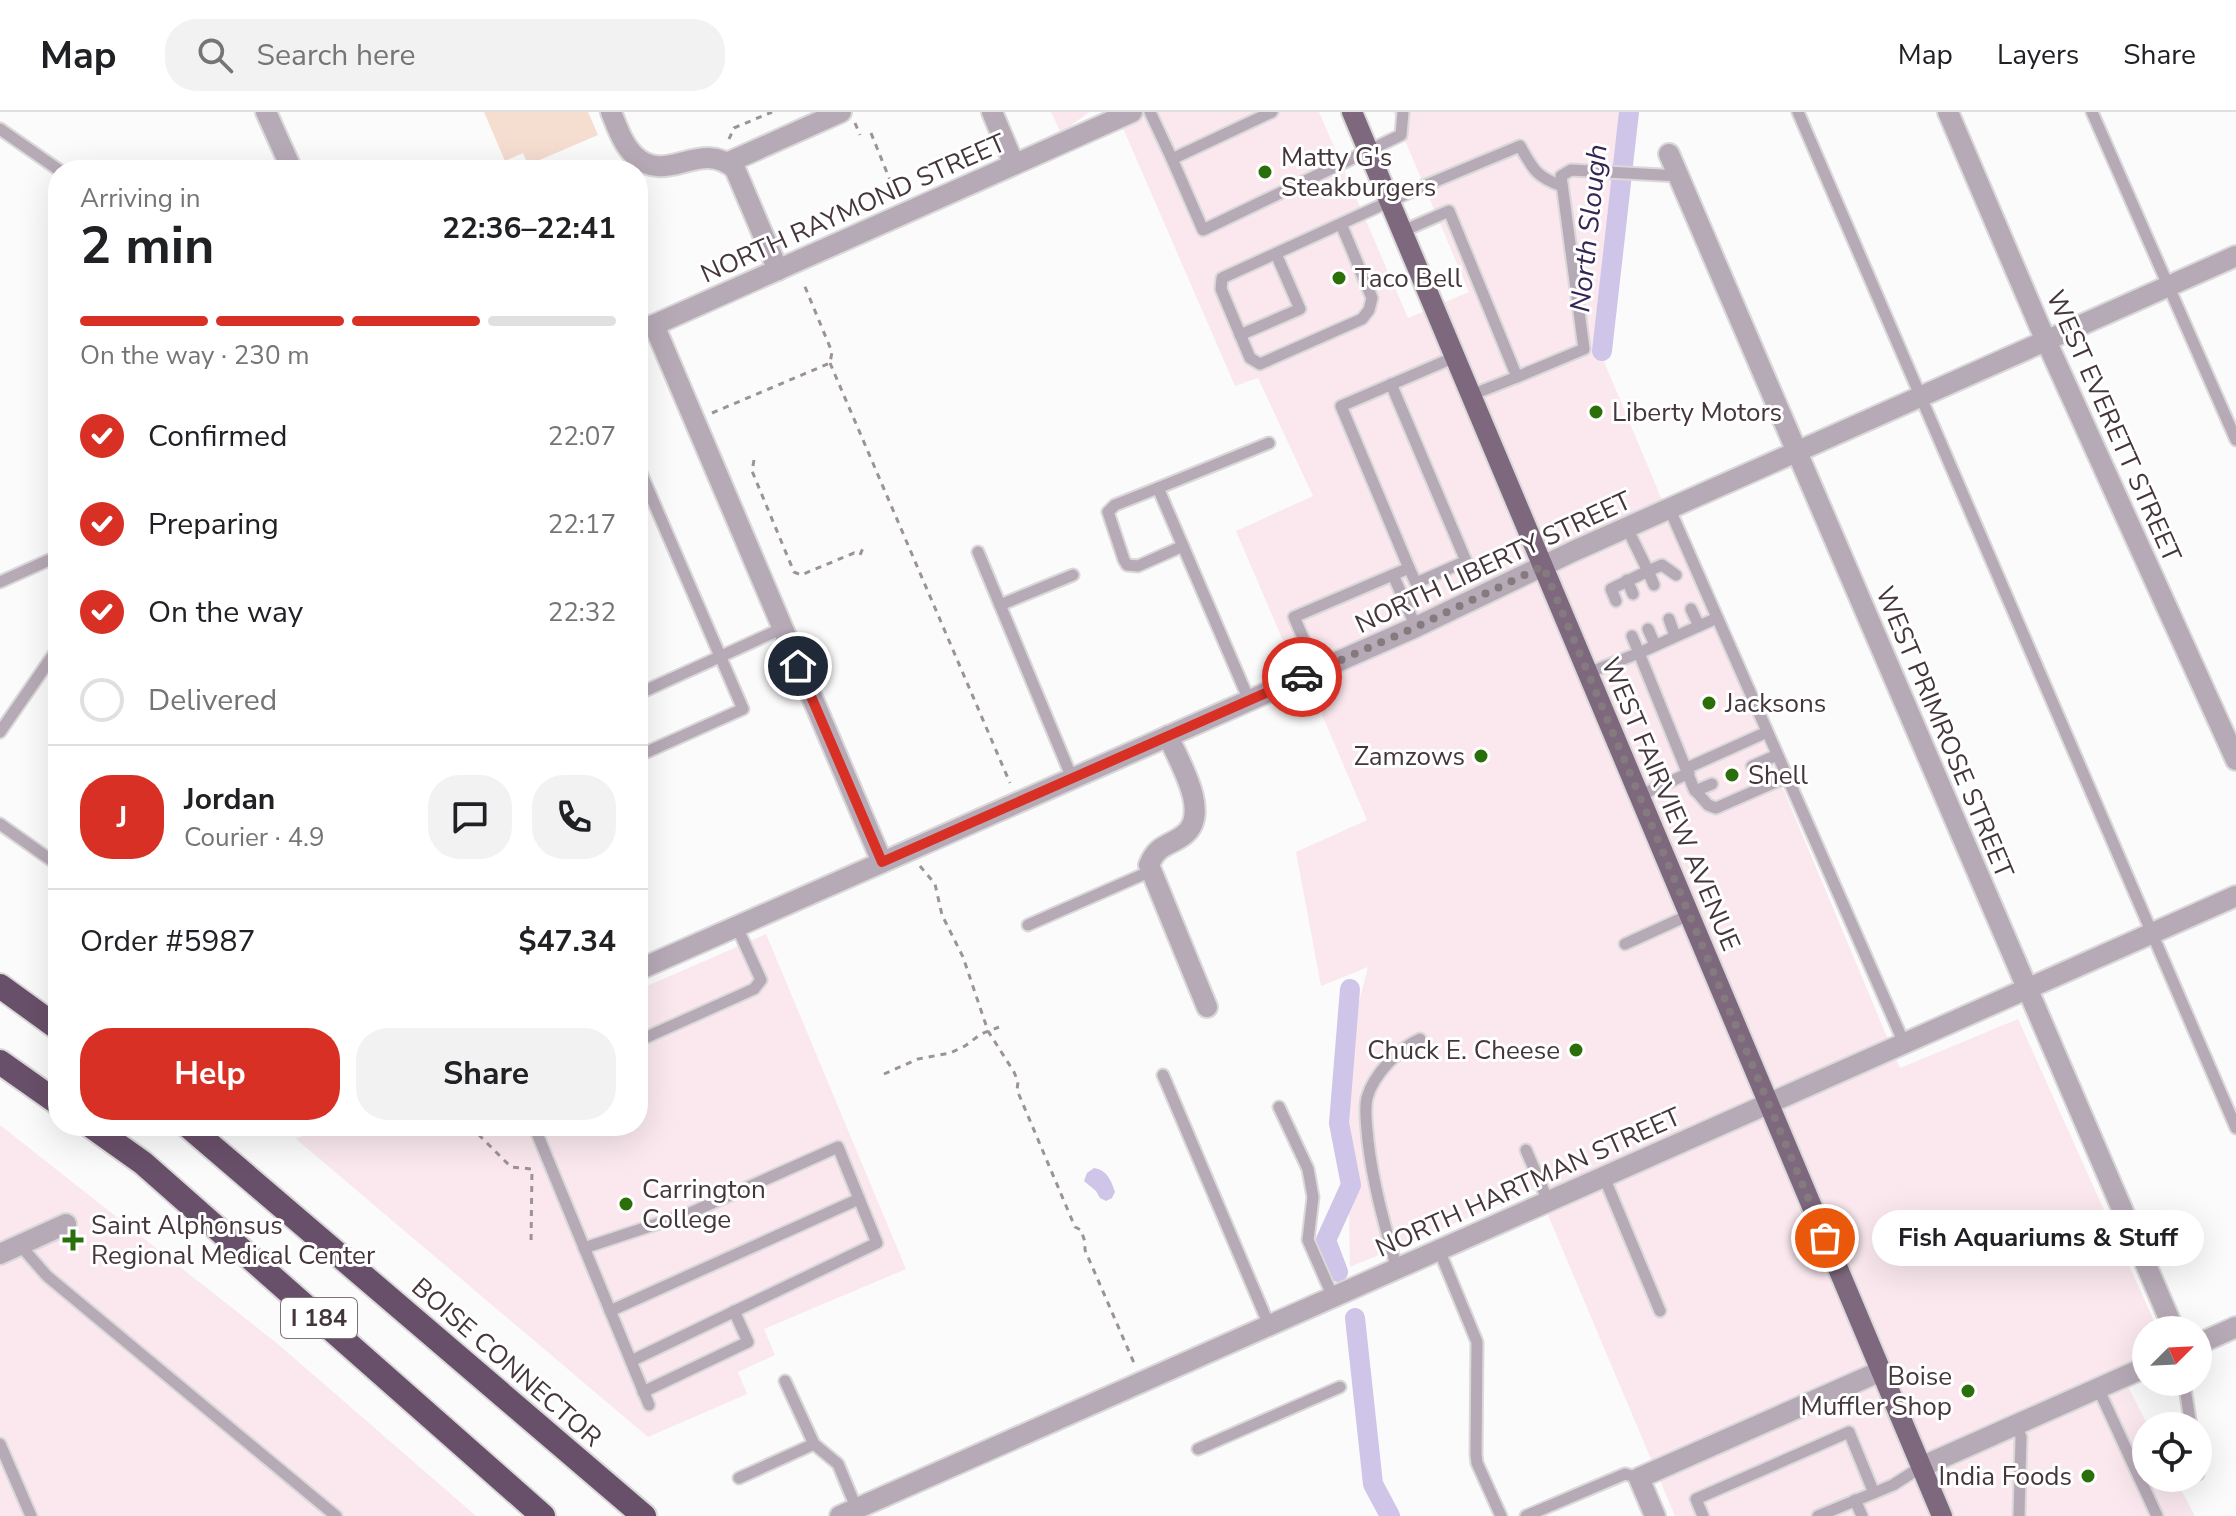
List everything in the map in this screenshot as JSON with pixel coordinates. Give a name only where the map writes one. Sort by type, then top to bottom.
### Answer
[{"type":"highway","points":[[0,986],[48,1021]]},
{"type":"highway","points":[[0,1062],[48,1096]]},
{"type":"highway","name":"I 184","points":[[105,1136],[143,1163],[543,1516]]},
{"type":"highway","name":"BOISE CONNECTOR","points":[[200,1136],[644,1516]]},
{"type":"main road","name":"WEST FAIRVIEW AVENUE","points":[[1352,112],[1942,1516]]},
{"type":"street","points":[[266,112],[288,160]]},
{"type":"street","points":[[611,112],[624,143],[640,160]]},
{"type":"street","points":[[992,112],[1014,164]]},
{"type":"street","name":"NORTH RAYMOND STREET","points":[[648,326],[1132,112]]},
{"type":"street","name":"WEST EVERETT STREET","points":[[1948,112],[2046,340],[2236,760]]},
{"type":"street","points":[[648,164],[660,167],[679,165],[840,115]]},
{"type":"street","points":[[728,152],[778,270]]},
{"type":"street","name":"WEST PRIMROSE STREET","points":[[1669,154],[2168,1316]]},
{"type":"street","name":"NORTH LIBERTY STREET","points":[[648,966],[1416,627],[1543,566],[2236,256]]},
{"type":"street","points":[[648,331],[783,628],[882,862]]},
{"type":"street","points":[[1168,736],[1195,800],[1196,815],[1186,833],[1167,842],[1154,854],[1149,865],[1207,1007]]},
{"type":"street","name":"NORTH HARTMAN STREET","points":[[852,1514],[1269,1325],[2236,896]]},
{"type":"street","points":[[0,1254],[66,1224]]},
{"type":"street","points":[[2212,1338],[2236,1327]]},
{"type":"street","points":[[1655,1516],[1639,1478],[1881,1371]]},
{"type":"street","points":[[1921,1467],[2132,1373]]},
{"type":"lane","points":[[1150,112],[1203,230],[1401,135],[1403,112]]},
{"type":"lane","points":[[1172,159],[1272,112]]},
{"type":"lane","points":[[1798,112],[2236,1128]]},
{"type":"lane","points":[[2092,112],[2236,440]]},
{"type":"lane","points":[[0,129],[48,162]]},
{"type":"lane","points":[[1341,224],[1372,298],[1369,310],[1362,319],[1260,364],[1250,358],[1221,289],[1222,278],[1276,254],[1341,224],[1390,202],[1520,146],[1535,173],[1543,180],[1562,186]]},
{"type":"lane","points":[[1471,395],[1584,349],[1561,176],[1571,170],[1679,176]]},
{"type":"lane","points":[[1403,231],[1449,211],[1517,377]]},
{"type":"lane","points":[[1240,335],[1300,309],[1276,254]]},
{"type":"lane","points":[[1391,384],[1466,561],[1416,583],[1341,406],[1391,384],[1455,357]]},
{"type":"lane","points":[[1183,546],[1138,566],[1127,565],[1108,512],[1115,505],[1269,443]]},
{"type":"lane","points":[[1158,488],[1249,700]]},
{"type":"lane","points":[[648,489],[743,709],[648,752]]},
{"type":"lane","points":[[1670,510],[1904,1043]]},
{"type":"lane","points":[[1627,528],[1654,585]]},
{"type":"lane","points":[[978,552],[1072,778]]},
{"type":"lane","points":[[0,582],[48,560]]},
{"type":"lane","points":[[1616,601],[1611,589],[1627,580],[1662,565],[1672,569],[1676,575]]},
{"type":"lane","points":[[1317,670],[1294,617],[1409,568]]},
{"type":"lane","points":[[1000,605],[1073,575]]},
{"type":"lane","points":[[1393,575],[1416,627]]},
{"type":"lane","points":[[1627,580],[1633,594]]},
{"type":"lane","points":[[1691,609],[1699,626]]},
{"type":"lane","points":[[1588,673],[1717,618]]},
{"type":"lane","points":[[1669,619],[1675,636]]},
{"type":"lane","points":[[648,689],[783,628]]},
{"type":"lane","points":[[1648,629],[1655,645]]},
{"type":"lane","points":[[1632,636],[1695,791],[1708,805],[1716,808],[1787,777]]},
{"type":"lane","points":[[0,732],[48,662]]},
{"type":"lane","points":[[1639,796],[1767,732]]},
{"type":"lane","points":[[1752,766],[1777,755]]},
{"type":"lane","points":[[1695,791],[1712,784]]},
{"type":"lane","points":[[0,824],[48,858]]},
{"type":"lane","points":[[1028,925],[1151,871]]},
{"type":"lane","points":[[1625,944],[1689,915]]},
{"type":"lane","points":[[648,1037],[754,989],[761,980],[737,927]]},
{"type":"lane","points":[[1397,1269],[1373,1183],[1366,1121],[1368,1096],[1390,1060],[1405,1045],[1420,1039]]},
{"type":"lane","points":[[1163,1075],[1269,1325]]},
{"type":"lane","points":[[1279,1107],[1308,1169],[1313,1197],[1308,1240],[1333,1297]]},
{"type":"lane","points":[[538,1136],[649,1405]]},
{"type":"lane","points":[[584,1248],[690,1213],[838,1147],[877,1243],[631,1361]]},
{"type":"lane","points":[[1526,1150],[1548,1201]]},
{"type":"lane","points":[[1604,1177],[1660,1311]]},
{"type":"lane","points":[[610,1311],[859,1199]]},
{"type":"lane","points":[[20,1245],[47,1276],[336,1516]]},
{"type":"lane","points":[[1439,1250],[1476,1334],[1476,1454],[1501,1516]]},
{"type":"lane","points":[[643,1392],[748,1342],[734,1311]]},
{"type":"lane","points":[[785,1381],[814,1444],[838,1464],[852,1514]]},
{"type":"lane","points":[[1198,1449],[1340,1387]]},
{"type":"lane","points":[[2098,1388],[2156,1516]]},
{"type":"lane","points":[[2016,1425],[2021,1437],[2019,1516]]},
{"type":"lane","points":[[1703,1516],[1696,1499],[1849,1432],[1874,1493]]},
{"type":"lane","points":[[0,1444],[31,1516]]},
{"type":"lane","points":[[739,1478],[814,1444]]},
{"type":"lane","points":[[1818,1516],[1893,1485],[1921,1467]]},
{"type":"lane","points":[[1526,1516],[1618,1476],[1625,1474],[1639,1478]]},
{"type":"lane","points":[[1855,1500],[1862,1516]]},
{"type":"path","points":[[728,152],[734,128],[772,112]]},
{"type":"path","points":[[840,115],[860,135]]},
{"type":"path","points":[[871,133],[896,195]]},
{"type":"path","points":[[800,275],[832,352],[830,363],[1010,784]]},
{"type":"path","points":[[712,413],[830,363]]},
{"type":"path","points":[[754,460],[752,471],[794,572],[801,575],[854,553],[860,555],[863,548]]},
{"type":"path","points":[[918,863],[923,873],[935,884],[942,915],[963,957],[988,1031],[1014,1072],[1017,1090],[1075,1227],[1081,1230],[1085,1250],[1135,1367]]},
{"type":"path","points":[[884,1074],[918,1059],[950,1053],[999,1027]]},
{"type":"path","points":[[480,1136],[511,1167],[532,1169],[531,1244]]},
{"type":"shaded area","points":[[484,112],[588,112],[598,135],[540,160],[526,160],[523,153],[505,160]]},
{"type":"shaded area","points":[[1051,112],[1089,112],[1061,133]]},
{"type":"shaded area","points":[[1116,112],[1319,112],[1408,318],[1469,292],[1393,112],[1626,112],[1600,352],[1900,1068],[2018,1019],[2152,1316],[2132,1316],[2132,1363],[2119,1369],[2141,1412],[2132,1412],[2132,1492],[2182,1492],[2195,1516],[1675,1516],[1537,1189],[1350,1267],[1346,1052],[1368,967],[1321,986],[1296,852],[1367,820],[1314,696],[1290,657],[1236,531],[1313,496],[1258,378],[1235,386]]},
{"type":"shaded area","name":"Carrington College","points":[[766,934],[906,1269],[764,1329],[775,1355],[738,1372],[747,1394],[648,1437],[296,1139],[303,1136],[648,1136],[648,986]]},
{"type":"shaded area","name":"Saint Alphonsus Regional Medical Center","points":[[0,1125],[279,1345],[476,1516],[0,1516]]},
{"type":"shaded area","points":[[1094,1168],[1105,1173],[1115,1192],[1106,1201],[1084,1181],[1087,1173]]},
{"type":"waterway","name":"North Slough","points":[[1602,351],[1629,112]]},
{"type":"waterway","name":"North Slough","points":[[1338,1272],[1326,1240],[1351,1185],[1339,1123],[1350,989]]},
{"type":"waterway","name":"North Slough","points":[[1355,1318],[1373,1484],[1390,1516]]},
{"type":"way so far","points":[[1302,677],[1543,566],[1825,1238]]},
{"type":"place","name":"Matty G's Steakburgers","points":[[1265,172]]},
{"type":"place","name":"Taco Bell","points":[[1339,278]]},
{"type":"place","name":"Liberty Motors","points":[[1596,412]]},
{"type":"place","name":"Jacksons","points":[[1709,703]]},
{"type":"place","name":"Zamzows","points":[[1481,756]]},
{"type":"place","name":"Shell","points":[[1732,775]]},
{"type":"place","name":"Chuck E. Cheese","points":[[1576,1050]]},
{"type":"place","name":"Carrington College","points":[[626,1204]]},
{"type":"place","name":"Fish Aquariums & Stuff","points":[[1825,1238]]},
{"type":"place","name":"Saint Alphonsus Regional Medical Center","points":[[73,1240]]},
{"type":"place","name":"Boise Muffler Shop","points":[[1968,1391]]},
{"type":"place","name":"India Foods","points":[[2088,1476]]},
{"type":"route","points":[[798,666],[882,862],[1302,677]]}]
